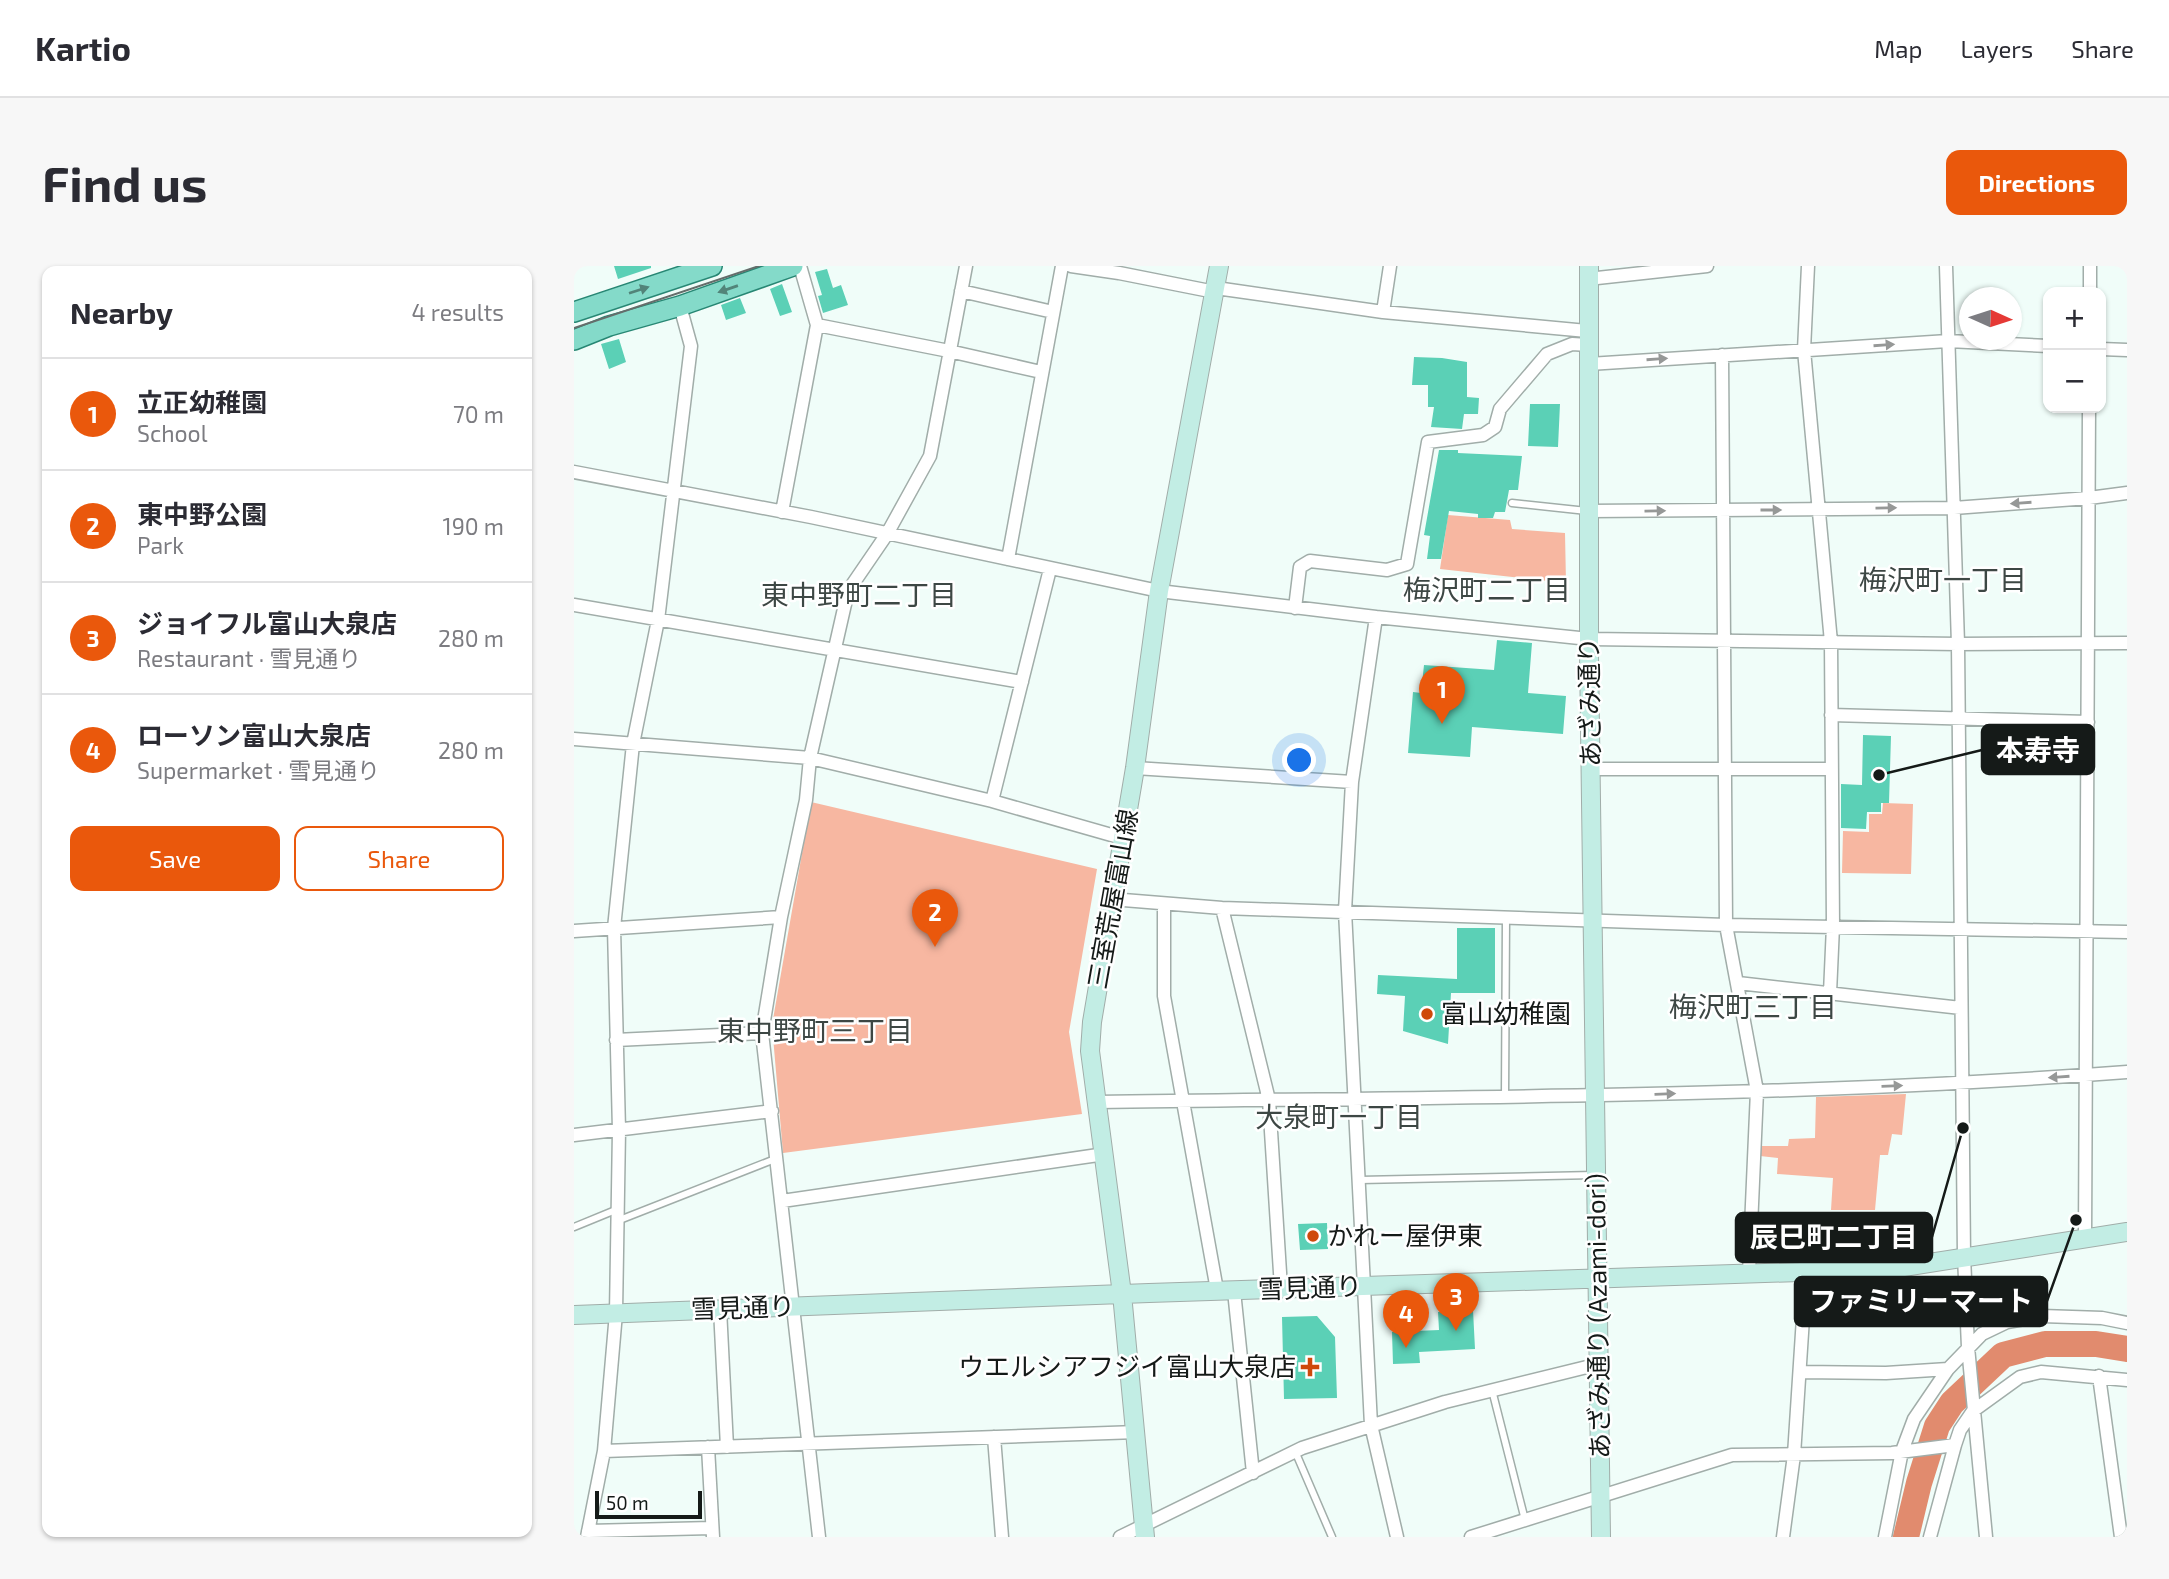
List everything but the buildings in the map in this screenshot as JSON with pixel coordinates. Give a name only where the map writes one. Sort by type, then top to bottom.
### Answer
[{"type":"main road","points":[[574,312],[712,266]]},
{"type":"main road","points":[[574,340],[793,266]]},
{"type":"street","points":[[782,512],[817,326],[800,266]]},
{"type":"street","points":[[819,1537],[762,1032],[781,917],[806,800],[810,758],[848,591],[887,534],[930,456],[966,266]]},
{"type":"street","points":[[1008,559],[1062,266]]},
{"type":"street","points":[[1071,266],[1215,290],[1588,338]]},
{"type":"street","name":"三室荒屋富山線","points":[[1145,1532],[1122,1294],[1090,1051],[1092,1023],[1135,768],[1160,591],[1219,266]]},
{"type":"street","points":[[1383,312],[1390,266]]},
{"type":"street","points":[[1589,272],[1707,266]]},
{"type":"street","points":[[1808,266],[1804,350],[1832,642],[1833,926],[1830,993]]},
{"type":"street","points":[[1946,266],[1958,644],[1964,1256],[1973,1411],[1986,1537]]},
{"type":"street","points":[[2090,266],[2090,287]]},
{"type":"street","name":"あざみ通り","points":[[1589,272],[1588,639],[1596,1096]]},
{"type":"street","points":[[961,291],[1053,312]]},
{"type":"street","points":[[680,306],[691,346],[658,620],[633,744],[614,928],[619,1130],[616,1313],[604,1451],[588,1534],[712,1533],[708,1447]]},
{"type":"street","points":[[817,326],[1041,372]]},
{"type":"street","points":[[1295,608],[1300,567],[1310,561],[1387,570],[1407,564],[1428,442],[1483,435],[1494,427],[1500,409],[1548,354],[1588,338]]},
{"type":"street","points":[[1588,364],[1948,341],[2043,346]]},
{"type":"street","points":[[2106,349],[2127,350]]},
{"type":"street","points":[[1722,355],[1726,925],[1756,1091],[1749,1272]]},
{"type":"street","points":[[2085,1239],[2089,413]]},
{"type":"street","points":[[574,472],[782,512],[1160,591],[1376,617],[1588,639],[1958,644],[2127,643]]},
{"type":"street","points":[[1589,511],[1954,508],[2127,493]]},
{"type":"street","points":[[992,801],[1050,569]]},
{"type":"street","points":[[574,604],[1023,682]]},
{"type":"street","points":[[1376,617],[1352,782],[1345,911],[1371,1425],[1397,1537]]},
{"type":"street","points":[[1831,715],[2088,722]]},
{"type":"street","points":[[574,739],[810,758],[992,801],[1122,838]]},
{"type":"street","points":[[1135,768],[1352,782]]},
{"type":"street","points":[[1590,769],[1832,769]]},
{"type":"street","points":[[1111,900],[1222,908],[1726,925],[2127,932]]},
{"type":"street","points":[[1164,905],[1164,996],[1225,1291],[1253,1473]]},
{"type":"street","points":[[1222,908],[1269,1100],[1281,1289]]},
{"type":"street","points":[[574,931],[781,917]]},
{"type":"street","points":[[1738,983],[1961,1007]]},
{"type":"street","points":[[616,1040],[762,1032]]},
{"type":"street","points":[[1098,1102],[1596,1096],[1961,1083],[2127,1072]]},
{"type":"street","name":"あざみ通り (Azami-dori)","points":[[1596,1096],[1601,1537]]},
{"type":"street","points":[[574,1135],[772,1111]]},
{"type":"street","points":[[782,1201],[1105,1154]]},
{"type":"street","name":"雪見通り","points":[[574,1315],[1598,1277],[1891,1269],[2127,1232]]},
{"type":"street","points":[[1783,1537],[1794,1455],[1806,1272]]},
{"type":"street","points":[[720,1309],[727,1447]]},
{"type":"street","points":[[1885,1537],[1902,1451],[1914,1419],[1948,1369],[1982,1334],[2025,1317],[2102,1318],[2127,1323]]},
{"type":"street","points":[[1121,1537],[1145,1532],[1296,1451],[1371,1425],[1492,1390],[1599,1364]]},
{"type":"street","points":[[1801,1372],[1886,1373],[1948,1369]]},
{"type":"street","points":[[1930,1537],[1952,1446],[1973,1411],[2020,1377],[2041,1372],[2127,1380]]},
{"type":"street","points":[[2099,1376],[2121,1537]]},
{"type":"street","points":[[604,1451],[1137,1432]]},
{"type":"street","points":[[994,1437],[1002,1537]]},
{"type":"street","points":[[1471,1537],[1732,1455],[1902,1451],[1952,1446]]},
{"type":"lane","points":[[1512,503],[1589,511]]},
{"type":"lane","points":[[1505,1097],[1506,917]]},
{"type":"lane","points":[[574,1227],[618,1215],[777,1158]]},
{"type":"lane","points":[[1359,1180],[1596,1175]]},
{"type":"lane","points":[[1492,1390],[1525,1521]]},
{"type":"lane","points":[[1296,1451],[1332,1537]]},
{"type":"shaded area","points":[[1448,515],[1510,520],[1512,529],[1565,533],[1566,583],[1440,569]]},
{"type":"shaded area","points":[[811,802],[1097,869],[1069,1032],[1082,1114],[783,1153],[772,1025]]},
{"type":"shaded area","points":[[1883,803],[1913,804],[1911,874],[1842,873],[1843,831],[1869,832],[1869,814],[1882,814]]},
{"type":"shaded area","points":[[1906,1094],[1902,1135],[1892,1134],[1888,1155],[1880,1155],[1875,1210],[1831,1210],[1833,1178],[1777,1174],[1778,1158],[1760,1156],[1760,1146],[1788,1146],[1789,1139],[1815,1138],[1816,1097]]},
{"type":"waterway","points":[[1906,1537],[1937,1426],[1952,1403],[2003,1355],[2045,1344],[2096,1344],[2127,1349]]},
{"type":"tram line","points":[[574,328],[759,266]]},
{"type":"place","name":"立正幼稚園","points":[[1442,724]]},
{"type":"place","name":"本寿寺","points":[[1879,775]]},
{"type":"place","name":"東中野公園","points":[[935,947]]},
{"type":"place","name":"富山幼稚園","points":[[1427,1014]]},
{"type":"place","name":"辰巳町二丁目","points":[[1963,1128]]},
{"type":"place","name":"ファミリーマート","points":[[2076,1220]]},
{"type":"place","name":"かれー屋伊東","points":[[1313,1236]]},
{"type":"place","name":"ジョイフル富山大泉店","points":[[1456,1331]]},
{"type":"place","name":"ローソン富山大泉店","points":[[1406,1348]]},
{"type":"place","name":"ウエルシアフジイ富山大泉店","points":[[1310,1367]]},
{"type":"district","name":"梅沢町一丁目","points":[[1943,580]]},
{"type":"district","name":"梅沢町二丁目","points":[[1487,590]]},
{"type":"district","name":"東中野町二丁目","points":[[859,595]]},
{"type":"district","name":"梅沢町三丁目","points":[[1753,1007]]},
{"type":"district","name":"東中野町三丁目","points":[[815,1031]]},
{"type":"district","name":"大泉町一丁目","points":[[1339,1117]]}]
